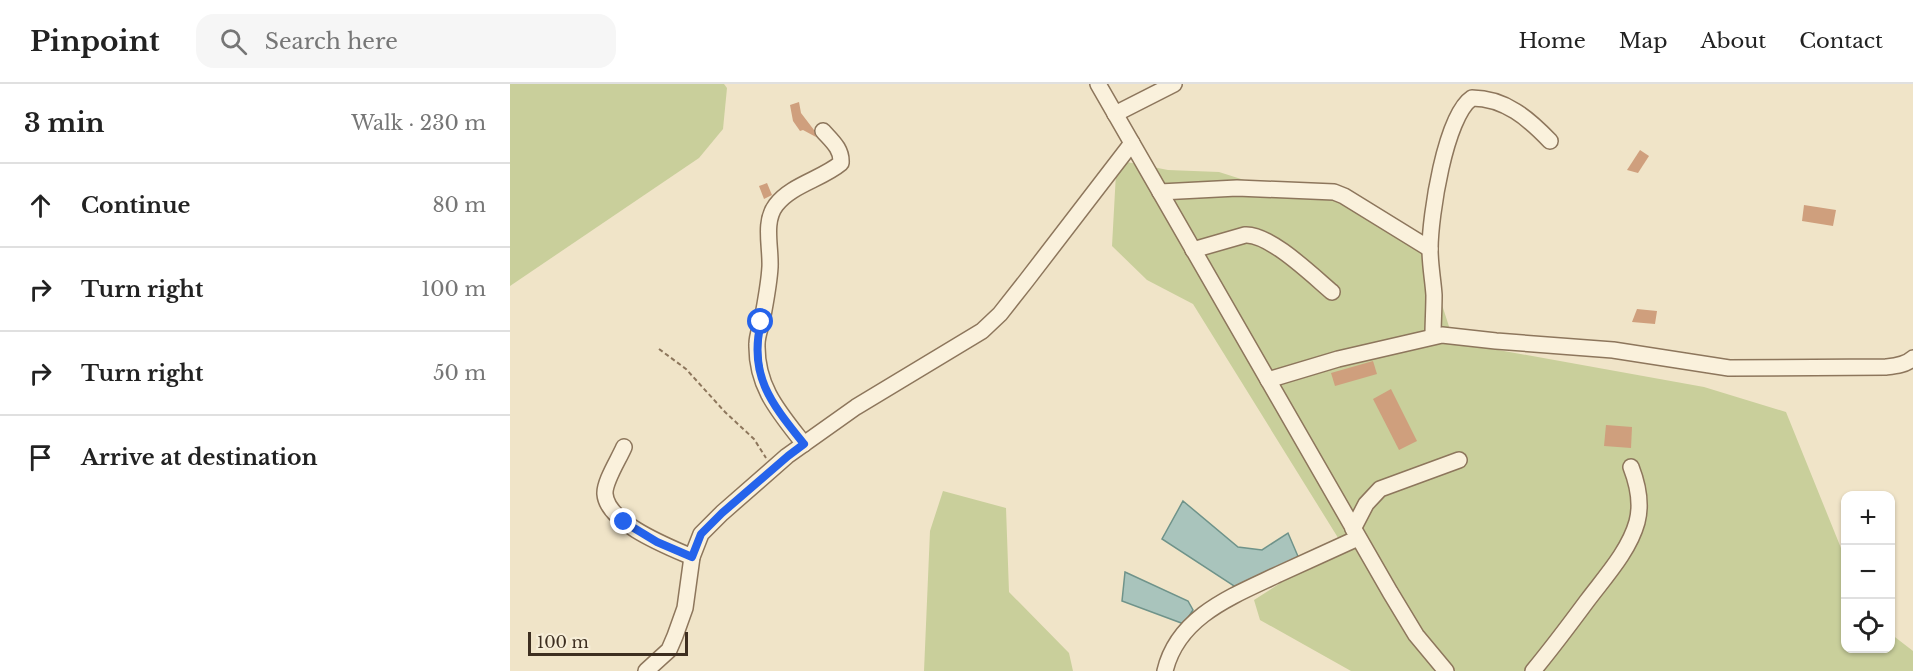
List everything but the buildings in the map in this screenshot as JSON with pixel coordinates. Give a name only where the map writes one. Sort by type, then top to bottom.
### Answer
[{"type":"street","points":[[1098,84],[1416,635],[1446,671]]},
{"type":"street","points":[[1115,114],[1174,84]]},
{"type":"street","points":[[1433,336],[1434,294],[1430,249],[1440,172],[1446,147],[1459,112],[1472,98],[1480,98],[1527,117],[1550,141]]},
{"type":"street","points":[[804,444],[776,408],[762,383],[757,342],[770,279],[768,226],[771,214],[781,199],[841,163],[842,156],[838,148],[823,131]]},
{"type":"street","points":[[646,671],[669,650],[675,636],[685,608],[692,557],[701,534],[773,468],[804,444],[856,407],[982,331],[1000,314],[1132,143]]},
{"type":"street","points":[[1160,192],[1237,188],[1334,192],[1430,249]]},
{"type":"street","points":[[1193,250],[1253,234],[1274,245],[1332,292]]},
{"type":"street","points":[[1268,380],[1338,359],[1433,336],[1458,336],[1613,350],[1729,368],[1886,367],[1900,365],[1913,358]]},
{"type":"street","points":[[624,447],[605,488],[608,504],[624,522],[641,533],[692,557]]},
{"type":"street","points":[[1165,671],[1171,652],[1183,633],[1223,601],[1356,533],[1366,504],[1380,489],[1459,460]]},
{"type":"street","points":[[1533,671],[1598,587],[1631,538],[1637,521],[1639,504],[1638,485],[1631,467]]},
{"type":"path","points":[[659,349],[687,369],[725,412],[747,431],[773,468]]},
{"type":"green space","points":[[510,84],[724,84],[727,88],[723,129],[699,158],[510,286]]},
{"type":"green space","points":[[1127,162],[1168,170],[1219,172],[1260,185],[1323,190],[1425,252],[1454,342],[1704,387],[1786,412],[1841,548],[1841,653],[1895,653],[1895,637],[1913,651],[1913,671],[1351,671],[1260,620],[1254,600],[1316,560],[1340,541],[1193,304],[1147,280],[1112,246],[1116,173]]},
{"type":"green space","points":[[943,491],[1006,508],[1009,592],[1069,653],[1073,671],[924,671],[930,531]]},
{"type":"water","points":[[1183,501],[1238,547],[1262,550],[1288,533],[1300,561],[1237,588],[1162,539]]},
{"type":"water","points":[[1125,572],[1188,601],[1193,610],[1184,624],[1122,601]]},
{"type":"route","points":[[624,522],[657,542],[692,557],[701,534],[722,513],[804,444],[776,408],[762,383],[757,342],[761,322]]}]
